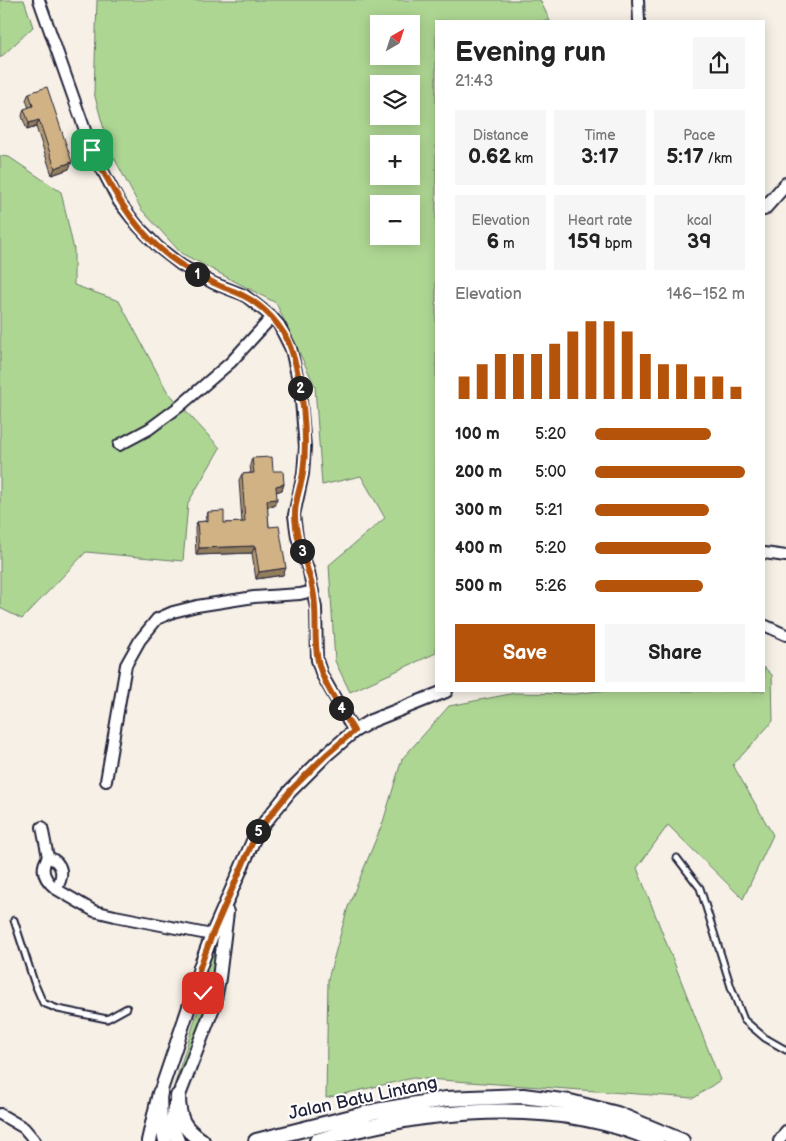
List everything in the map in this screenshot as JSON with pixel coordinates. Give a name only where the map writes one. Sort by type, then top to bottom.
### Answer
[{"type":"main road","points":[[149,1141],[160,1093]]},
{"type":"main road","points":[[178,1096],[178,1108],[181,1118],[189,1131],[202,1141]]},
{"type":"main road","name":"Jalan Batu Lintang","points":[[256,1141],[376,1111],[446,1099],[523,1096],[570,1102],[617,1114],[682,1141]]},
{"type":"main road","name":"Jalan Batu Lintang","points":[[317,1141],[353,1136],[436,1115],[521,1111],[601,1121],[656,1141]]},
{"type":"street","points":[[39,0],[92,150],[119,202],[158,247],[181,265],[213,283],[244,295],[272,317],[279,325],[291,349],[300,389],[305,447],[303,474],[294,515],[297,537],[316,608],[317,660],[322,675],[354,731]]},
{"type":"street","points":[[638,0],[639,20]]},
{"type":"street","points":[[765,208],[786,184]]},
{"type":"street","points":[[119,445],[150,429],[180,406],[231,362],[272,317]]},
{"type":"street","points":[[765,553],[786,556]]},
{"type":"street","points":[[106,781],[126,665],[140,640],[158,619],[173,612],[197,606],[254,597],[300,594],[313,591]]},
{"type":"street","points":[[765,625],[786,635]]},
{"type":"street","points":[[165,1141],[161,1125],[160,1093],[192,998],[200,967],[257,832],[290,791],[326,755],[354,731],[372,721],[444,692]]},
{"type":"street","points":[[42,827],[48,857],[44,863],[43,870],[47,879],[56,889],[94,911],[212,935]]},
{"type":"street","points":[[48,857],[57,862],[62,871],[62,880],[56,889]]},
{"type":"street","points":[[178,1141],[172,1126],[174,1108],[214,1005],[229,900]]},
{"type":"street","points":[[192,998],[203,993],[212,997],[214,1005]]},
{"type":"street","points":[[0,1114],[24,1128],[35,1141]]},
{"type":"street","points":[[779,1141],[786,1131]]},
{"type":"lane","points":[[677,858],[700,888],[731,987],[744,1020],[765,1038],[786,1050]]},
{"type":"lane","points":[[14,920],[42,1003],[107,1019],[128,1008]]},
{"type":"green space","points":[[0,0],[24,0],[33,27],[0,58]]},
{"type":"green space","points":[[97,0],[540,0],[550,20],[435,20],[435,653],[350,692],[335,661],[329,565],[385,518],[361,476],[322,485],[315,386],[276,303],[181,253],[141,209],[109,148],[94,93]]},
{"type":"green space","points":[[0,156],[9,157],[61,192],[74,250],[74,285],[119,301],[167,391],[220,448],[188,503],[183,561],[86,552],[22,619],[0,608]]},
{"type":"green space","points":[[765,668],[772,675],[773,721],[733,765],[773,835],[743,899],[668,825],[637,868],[720,1080],[694,1098],[413,1078],[326,1098],[328,979],[348,907],[383,822],[402,759],[449,706],[515,693],[576,694],[590,692],[765,692]]},
{"type":"green space","points":[[210,955],[215,956],[213,987],[202,984]]},
{"type":"green space","points":[[202,998],[209,1001],[168,1105]]},
{"type":"building","points":[[47,87],[72,162],[55,168],[39,120],[29,123],[24,109],[33,106],[29,93]]},
{"type":"building","points":[[272,457],[273,471],[283,471],[284,484],[276,486],[277,499],[267,500],[269,527],[279,526],[286,568],[259,572],[255,546],[199,548],[197,522],[208,521],[208,512],[224,511],[224,523],[245,522],[242,474],[254,473],[252,458]]},
{"type":"route","points":[[92,150],[119,202],[158,247],[181,265],[213,283],[244,295],[272,317],[279,325],[291,349],[300,389],[305,447],[303,474],[294,515],[297,537],[309,572],[316,608],[317,660],[322,675],[354,731],[326,755],[290,791],[257,832],[237,876],[229,900],[212,935],[200,967],[192,998],[203,993]]}]
